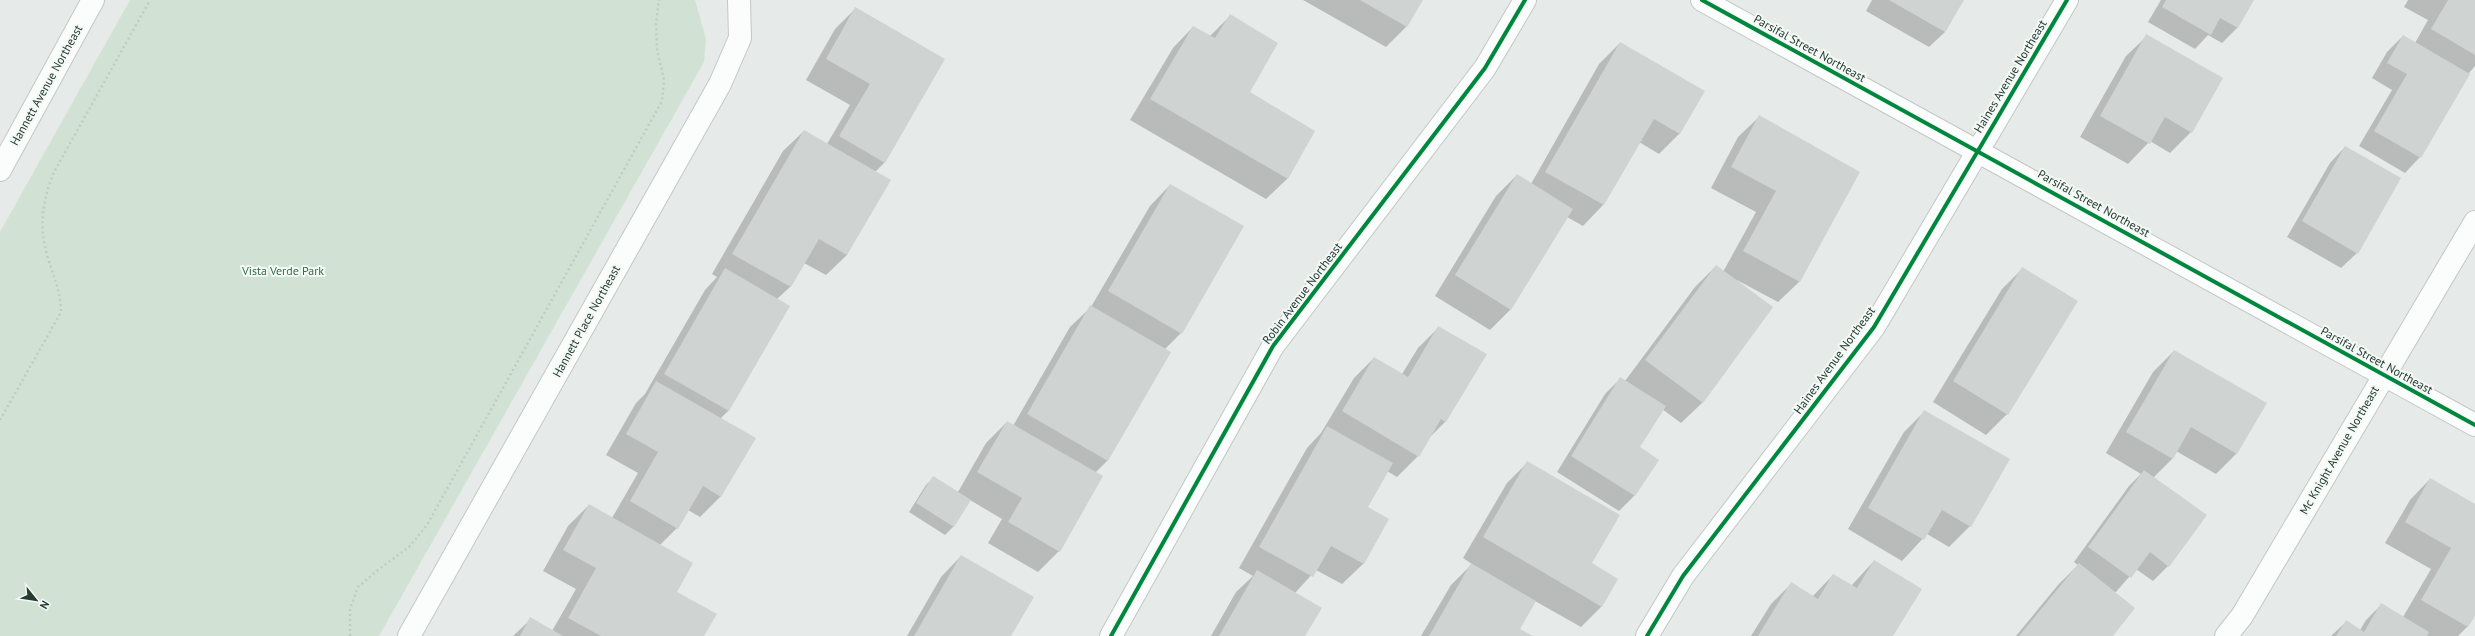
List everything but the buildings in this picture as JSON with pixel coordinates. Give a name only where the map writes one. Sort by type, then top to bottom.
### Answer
[{"type":"street","name":"Hannett Avenue Northeast","points":[[0,170],[93,0]]},
{"type":"street","name":"Hannett Place Northeast","points":[[409,636],[720,84],[740,38],[739,0]]},
{"type":"street","name":"Robin Avenue Northeast","points":[[1111,636],[1273,346],[1485,68],[1525,0]]},
{"type":"street","name":"Parsifal Street Northeast","points":[[1702,0],[2475,425]]},
{"type":"street","name":"Haines Avenue Northeast","points":[[1647,636],[1683,576],[1874,327],[2067,0]]},
{"type":"street","name":"Mc Knight Avenue Northeast","points":[[2226,636],[2242,616],[2383,374],[2475,222]]},
{"type":"path","points":[[0,420],[61,312],[61,297],[47,254],[42,228],[43,202],[53,174],[150,0]]},
{"type":"path","points":[[350,636],[350,608],[358,587],[379,569],[409,547],[427,525],[662,101],[664,80],[657,49],[656,24],[659,0]]},
{"type":"green space","name":"Vista Verde Park","points":[[130,0],[695,0],[706,39],[704,62],[379,636],[0,636],[0,232]]},
{"type":"cycle path","points":[[1111,636],[1273,346],[1485,68],[1525,0]]},
{"type":"cycle path","points":[[1702,0],[2475,425]]},
{"type":"cycle path","points":[[1647,636],[1683,576],[1874,327],[2067,0]]}]
